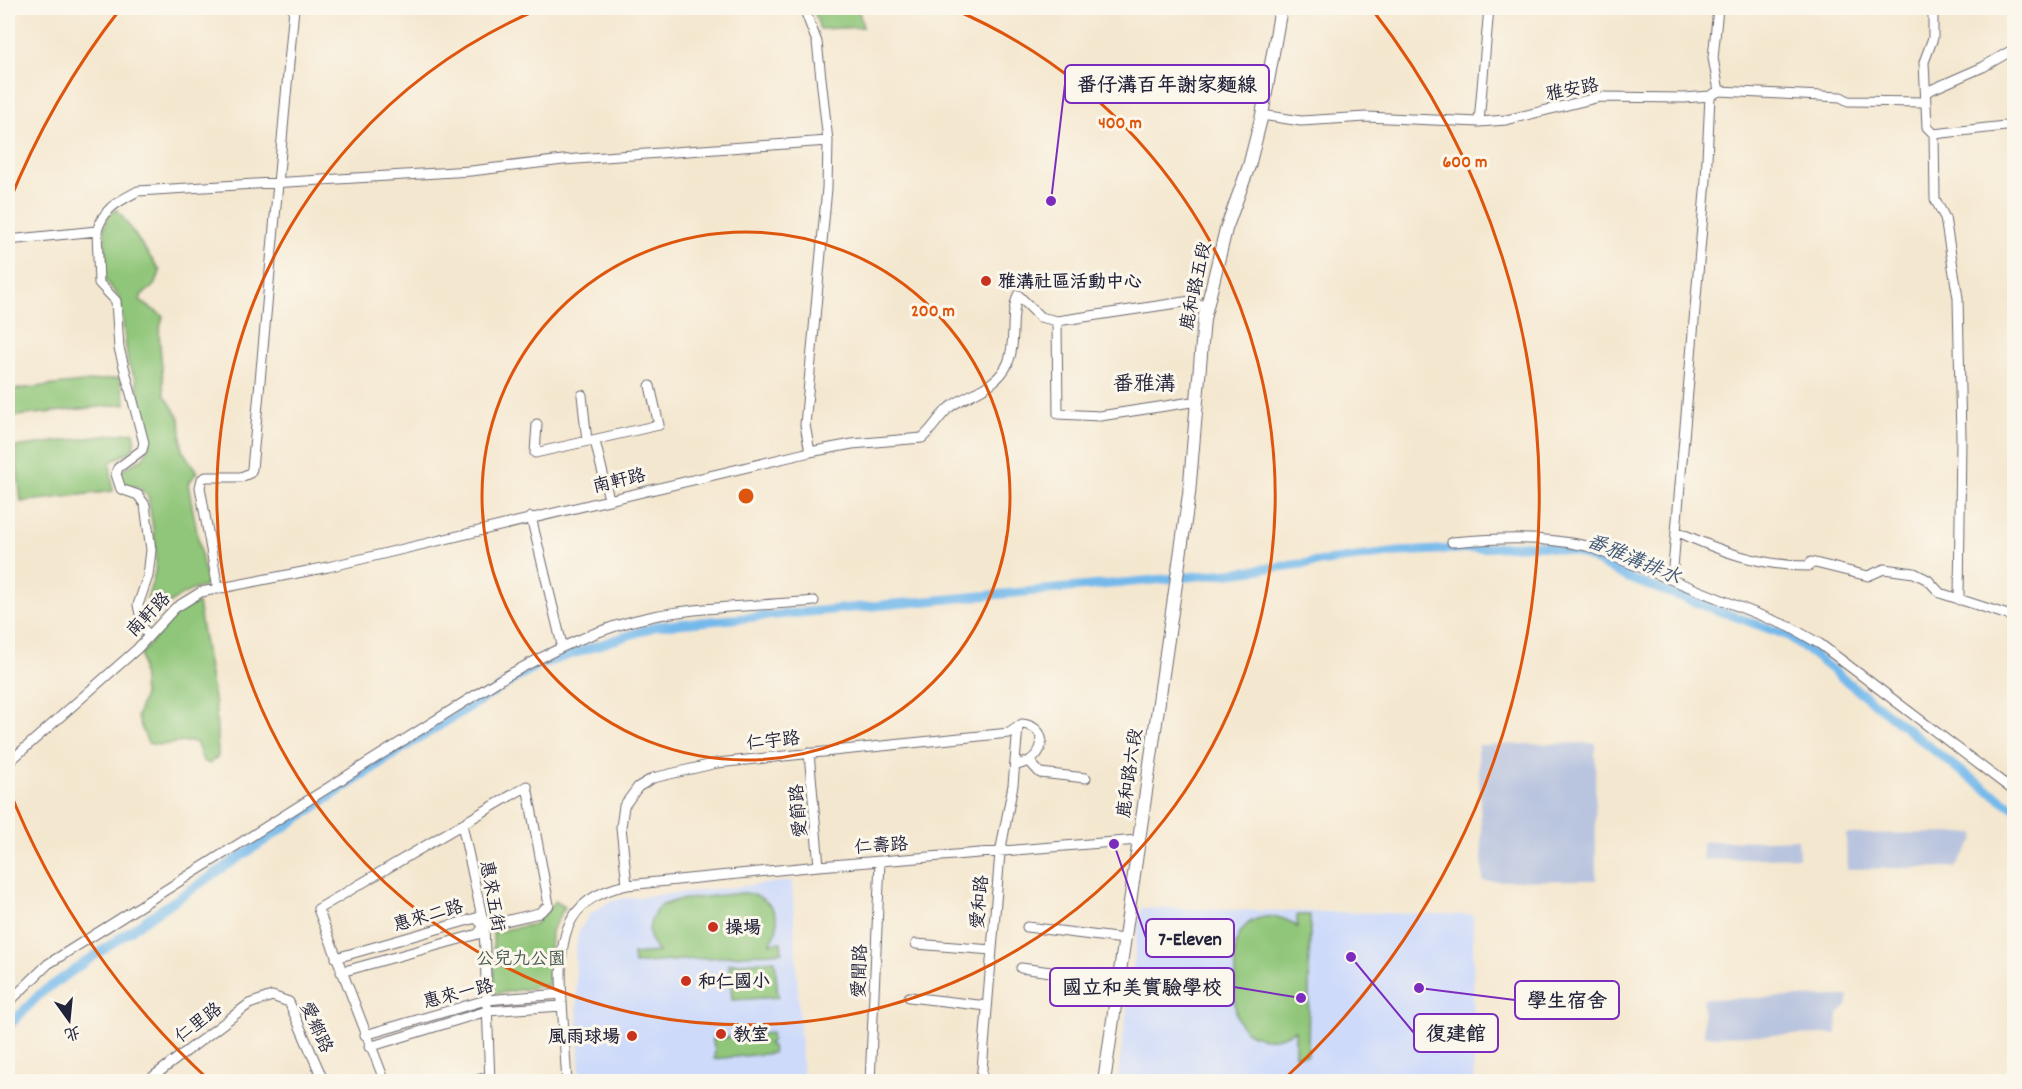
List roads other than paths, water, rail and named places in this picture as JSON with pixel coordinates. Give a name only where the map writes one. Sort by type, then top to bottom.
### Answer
[{"type":"main road","name":"鹿和路五段","points":[[1177,578],[1206,307],[1226,229],[1249,166],[1262,116],[1281,8]]},
{"type":"main road","name":"鹿和路六段","points":[[1104,1082],[1177,578]]},
{"type":"street","points":[[218,589],[200,487],[202,479],[206,477],[241,477],[250,473],[252,469],[294,8]]},
{"type":"street","points":[[804,8],[817,42],[828,141],[827,188],[805,425],[810,452]]},
{"type":"street","points":[[1479,122],[1489,8]]},
{"type":"street","points":[[1672,579],[1715,94],[1713,58],[1718,8]]},
{"type":"street","points":[[1933,8],[1933,38],[1924,62],[1927,127],[1934,134],[1935,199],[1945,218],[1958,298],[1961,438],[1959,600]]},
{"type":"street","name":"雅安路","points":[[1262,116],[1301,121],[1366,117],[1479,122],[1506,120],[1600,97],[1715,94],[1841,97],[1848,101],[1925,97],[2014,49]]},
{"type":"street","points":[[1934,134],[2014,126]]},
{"type":"street","points":[[149,636],[143,628],[138,605],[148,576],[152,550],[145,505],[138,495],[121,489],[116,474],[118,468],[142,450],[144,443],[119,348],[116,301],[99,283],[97,231],[101,216],[118,201],[138,191],[471,171],[563,160],[828,141]]},
{"type":"street","points":[[8,240],[97,231]]},
{"type":"street","name":"南軒路","points":[[8,763],[77,704],[182,602],[201,592],[328,567],[810,452],[852,444],[922,438],[951,407],[991,384],[1007,364],[1014,339],[1013,307],[1018,295],[1040,317],[1057,321]]},
{"type":"street","points":[[1197,401],[1100,416],[1058,414],[1057,321],[1191,301],[1206,307]]},
{"type":"street","points":[[537,424],[535,453],[659,425],[650,386]]},
{"type":"street","points":[[582,394],[591,441],[609,499]]},
{"type":"street","points":[[531,517],[562,645]]},
{"type":"street","points":[[1676,531],[1730,555],[1790,566],[1809,566],[1811,562],[1868,576],[1884,569],[1914,573],[1928,580],[1940,593],[2014,617]]},
{"type":"street","points":[[1452,542],[1513,536],[1558,540],[1587,546],[1806,635],[2014,791]]},
{"type":"street","points":[[8,1003],[48,964],[501,679],[562,645],[604,629],[654,616],[814,601]]},
{"type":"street","points":[[1015,766],[1029,761],[1040,748],[1039,730],[1032,725],[1022,724],[1018,727]]},
{"type":"street","name":"仁宇路","points":[[627,885],[622,844],[622,816],[627,799],[638,787],[669,772],[717,763],[1009,733],[1018,727]]},
{"type":"street","name":"愛和路","points":[[981,1082],[1000,853],[1015,766],[1018,727]]},
{"type":"street","name":"愛節路","points":[[809,753],[819,866]]},
{"type":"street","points":[[1029,761],[1040,773],[1086,778]]},
{"type":"street","points":[[385,1082],[369,1047],[318,909],[527,786],[549,905],[539,913],[484,926]]},
{"type":"street","name":"惠來五街","points":[[462,824],[484,926],[490,1079]]},
{"type":"street","name":"仁壽路","points":[[567,1082],[560,953],[569,922],[590,899],[612,888],[819,866],[1138,840]]},
{"type":"street","name":"愛聞路","points":[[870,1082],[880,862]]},
{"type":"street","name":"惠來二路","points":[[336,958],[476,918],[484,926],[478,934],[341,972]]},
{"type":"street","points":[[1027,927],[1124,939]]},
{"type":"street","points":[[916,944],[992,950]]},
{"type":"street","points":[[1021,968],[1118,981]]},
{"type":"street","name":"惠來一路","points":[[365,1035],[486,999],[562,994]]},
{"type":"street","name":"仁里路","points":[[146,1082],[249,1004],[272,996]]},
{"type":"street","name":"愛鄉路","points":[[272,996],[289,1002],[324,1082]]},
{"type":"street","points":[[909,997],[987,1006]]},
{"type":"street","name":"惠來一路","points":[[369,1047],[487,1011],[562,1006]]},
{"type":"street","points":[[471,1082],[490,1079]]},
{"type":"waterway","name":"番雅溝排水","points":[[8,1027],[41,993],[147,919],[402,749],[536,666],[657,626],[1230,573],[1398,552],[1538,545],[1578,552],[1628,578],[1789,636],[1959,770],[2014,808]]},
{"type":"place","name":"番仔溝百年謝家麵線","points":[[1051,201]]},
{"type":"place","name":"雅溝社區活動中心","points":[[986,281]]},
{"type":"place","name":"7-Eleven","points":[[1114,844]]},
{"type":"place","name":"操場","points":[[713,927]]},
{"type":"place","name":"復建館","points":[[1351,957]]},
{"type":"place","name":"和仁國小","points":[[686,981]]},
{"type":"place","name":"學生宿舍","points":[[1419,988]]},
{"type":"place","name":"國立和美實驗學校","points":[[1301,998]]},
{"type":"place","name":"教室","points":[[721,1034]]},
{"type":"place","name":"風雨球場","points":[[632,1036]]},
{"type":"district","name":"番雅溝","points":[[1144,383]]},
{"type":"park label","name":"公兒九公園","points":[[521,958]]}]
